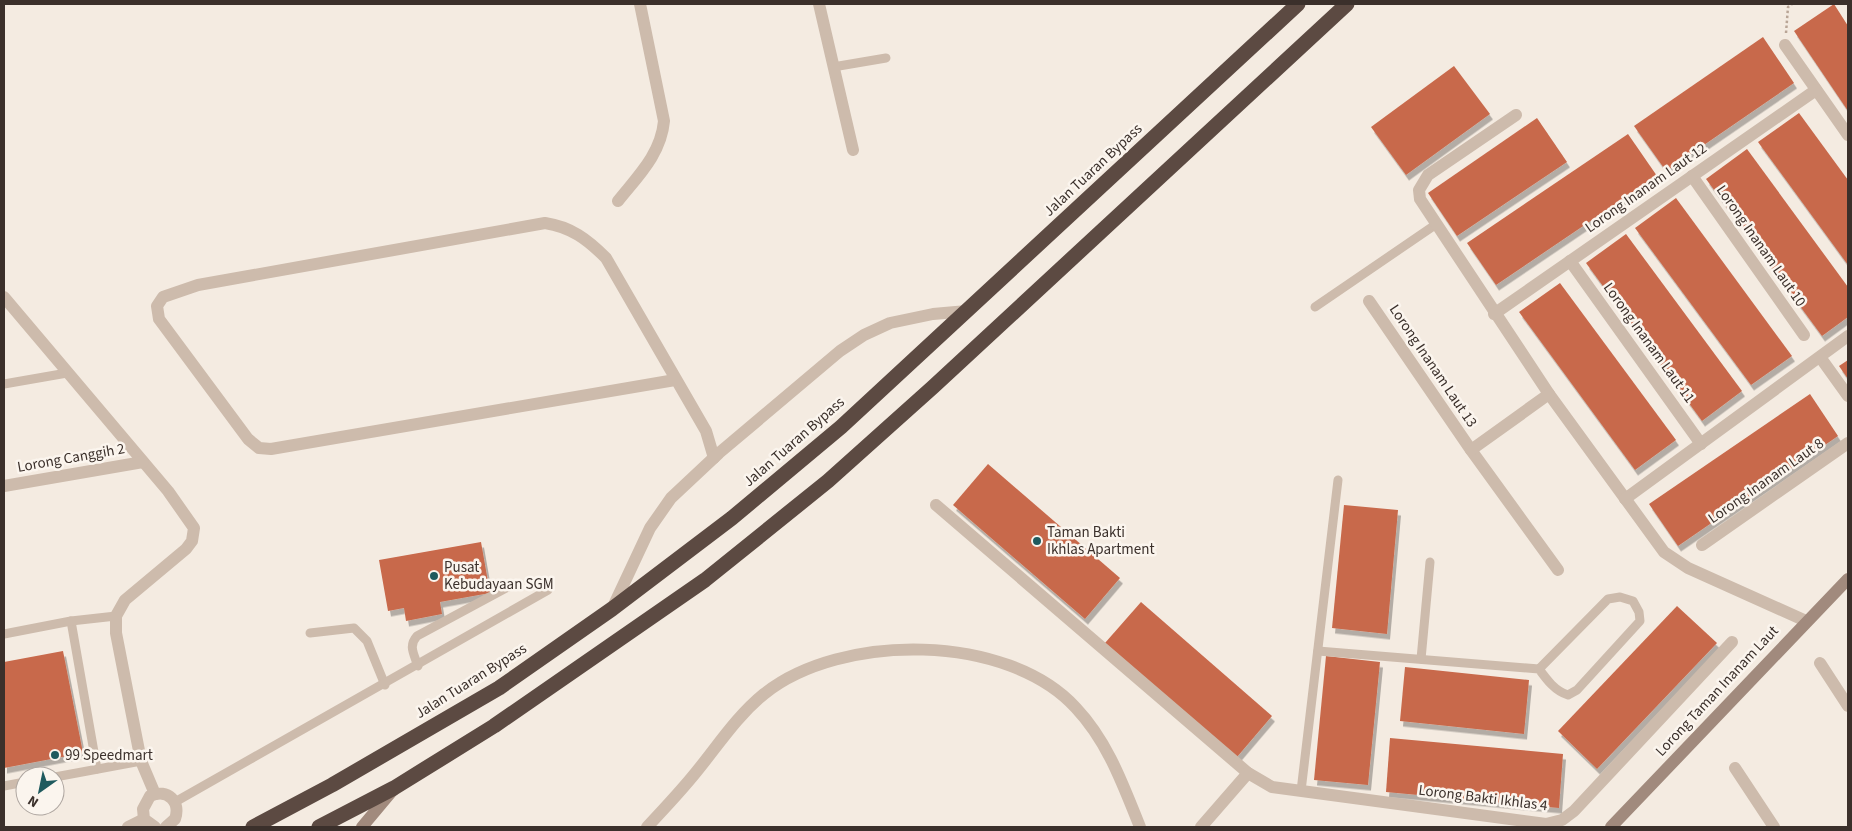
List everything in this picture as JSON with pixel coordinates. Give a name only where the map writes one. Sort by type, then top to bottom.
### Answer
[{"type":"highway","name":"Jalan Tuaran Bypass","points":[[253,827],[499,688],[612,609],[732,518],[840,427],[1298,4]]},
{"type":"highway","points":[[319,827],[394,788],[502,720],[705,580],[828,481],[1016,311],[1347,4]]},
{"type":"main road","name":"Lorong Taman Inanam Laut","points":[[1610,827],[1848,578]]},
{"type":"main road","points":[[362,827],[394,788]]},
{"type":"street","points":[[618,201],[655,154],[662,138],[664,121],[640,4]]},
{"type":"street","points":[[819,4],[853,150]]},
{"type":"street","points":[[1785,45],[1848,135]]},
{"type":"street","name":"Lorong Inanam Laut 12","points":[[1494,314],[1816,90]]},
{"type":"street","points":[[1516,114],[1428,175],[1422,182],[1419,190],[1420,199],[1494,314],[1655,542],[1674,560],[1806,621]]},
{"type":"street","name":"Lorong Inanam Laut 10","points":[[1692,176],[1804,335]]},
{"type":"street","points":[[674,380],[271,449],[259,448],[248,439],[159,319],[157,306],[163,297],[198,285],[545,223],[563,226],[592,244],[606,258],[674,380],[706,431],[714,458]]},
{"type":"street","name":"Lorong Inanam Laut 11","points":[[1570,261],[1701,444]]},
{"type":"street","points":[[4,298],[143,462],[190,520],[194,528],[194,535],[186,549],[125,600],[116,616],[116,633],[141,761],[155,794]]},
{"type":"street","name":"Lorong Inanam Laut 13","points":[[1369,301],[1471,450],[1558,570]]},
{"type":"street","points":[[612,609],[661,509],[729,444],[840,351],[864,335],[890,323],[932,314],[967,311]]},
{"type":"street","points":[[1625,499],[1848,336]]},
{"type":"street","points":[[1820,357],[1848,396]]},
{"type":"street","name":"Lorong Inanam Laut 13","points":[[1471,450],[1549,394]]},
{"type":"street","points":[[706,431],[729,444]]},
{"type":"street","name":"Lorong Inanam Laut 8","points":[[1702,545],[1848,443]]},
{"type":"street","name":"Lorong Canggih 2","points":[[4,486],[143,462]]},
{"type":"street","name":"Lorong Bakti Ikhlas 4","points":[[936,505],[1248,773],[1272,787],[1301,792],[1546,824],[1562,820],[1574,811],[1732,642]]},
{"type":"street","points":[[647,827],[686,785],[743,714],[766,693],[793,676],[828,660],[859,653],[894,650],[933,651],[982,658],[1012,666],[1055,689],[1076,707],[1096,732],[1110,757],[1140,827]]},
{"type":"street","points":[[1820,663],[1848,706]]},
{"type":"street","points":[[1735,768],[1774,827]]},
{"type":"street","points":[[1201,827],[1248,773]]},
{"type":"street","points":[[128,827],[150,823],[144,804],[155,794],[167,794],[175,802],[177,814],[173,826]]},
{"type":"lane","points":[[833,66],[886,58]]},
{"type":"lane","points":[[1316,307],[1435,225]]},
{"type":"lane","points":[[4,384],[67,372]]},
{"type":"lane","points":[[1301,792],[1338,480]]},
{"type":"lane","points":[[1421,659],[1430,562]]},
{"type":"lane","points":[[418,666],[411,648],[412,642],[417,636],[510,586]]},
{"type":"lane","points":[[175,802],[385,685],[548,590]]},
{"type":"lane","points":[[1620,597],[1633,601],[1639,612],[1640,621],[1577,690],[1568,695],[1562,693],[1548,682],[1539,669],[1608,599],[1620,597]]},
{"type":"lane","points":[[4,634],[71,621],[116,616]]},
{"type":"lane","points":[[71,621],[97,769]]},
{"type":"lane","points":[[310,634],[354,628],[367,641],[385,685]]},
{"type":"lane","points":[[1318,651],[1539,669]]},
{"type":"lane","points":[[65,775],[141,761]]},
{"type":"path","points":[[1785,45],[1788,7],[1792,4]]},
{"type":"building","points":[[1834,4],[1848,26],[1848,111],[1794,31]]},
{"type":"building","points":[[1763,37],[1794,83],[1666,171],[1634,126]]},
{"type":"building","points":[[1454,66],[1490,114],[1406,175],[1371,127]]},
{"type":"building","points":[[1799,113],[1848,180],[1848,265],[1758,142]]},
{"type":"building","points":[[1537,118],[1567,162],[1457,236],[1428,193]]},
{"type":"building","points":[[1628,134],[1657,176],[1496,285],[1467,243]]},
{"type":"building","points":[[1747,149],[1848,287],[1848,317],[1822,336],[1706,179]]},
{"type":"building","points":[[1676,198],[1792,356],[1751,385],[1635,228]]},
{"type":"building","points":[[1626,234],[1742,391],[1702,421],[1586,263]]},
{"type":"building","points":[[1560,283],[1676,440],[1635,470],[1519,312]]},
{"type":"building","points":[[1848,360],[1848,379],[1839,366]]},
{"type":"building","points":[[1810,394],[1838,436],[1678,546],[1649,504]]},
{"type":"building","name":"Taman Bakti Ikhlas Apartment","points":[[988,464],[1120,578],[1085,619],[953,505]]},
{"type":"building","points":[[1344,505],[1398,510],[1387,634],[1332,628]]},
{"type":"building","name":"Pusat Kebudayaan SGM","points":[[481,542],[490,593],[440,602],[442,614],[406,621],[404,608],[388,611],[379,560]]},
{"type":"building","name":"Taman Bakti Ikhlas Apartment","points":[[1141,602],[1272,716],[1237,757],[1105,643]]},
{"type":"building","points":[[1677,606],[1717,643],[1597,769],[1558,731]]},
{"type":"building","points":[[63,651],[83,753],[4,768],[4,662]]},
{"type":"building","points":[[1326,656],[1380,662],[1368,785],[1314,780]]},
{"type":"building","points":[[1405,667],[1529,680],[1524,734],[1400,721]]},
{"type":"building","points":[[1390,738],[1563,754],[1559,808],[1386,792]]},
{"type":"place","name":"Taman Bakti Ikhlas Apartment","points":[[1037,541]]},
{"type":"place","name":"Pusat Kebudayaan SGM","points":[[434,576]]},
{"type":"place","name":"99 Speedmart","points":[[55,755]]}]
